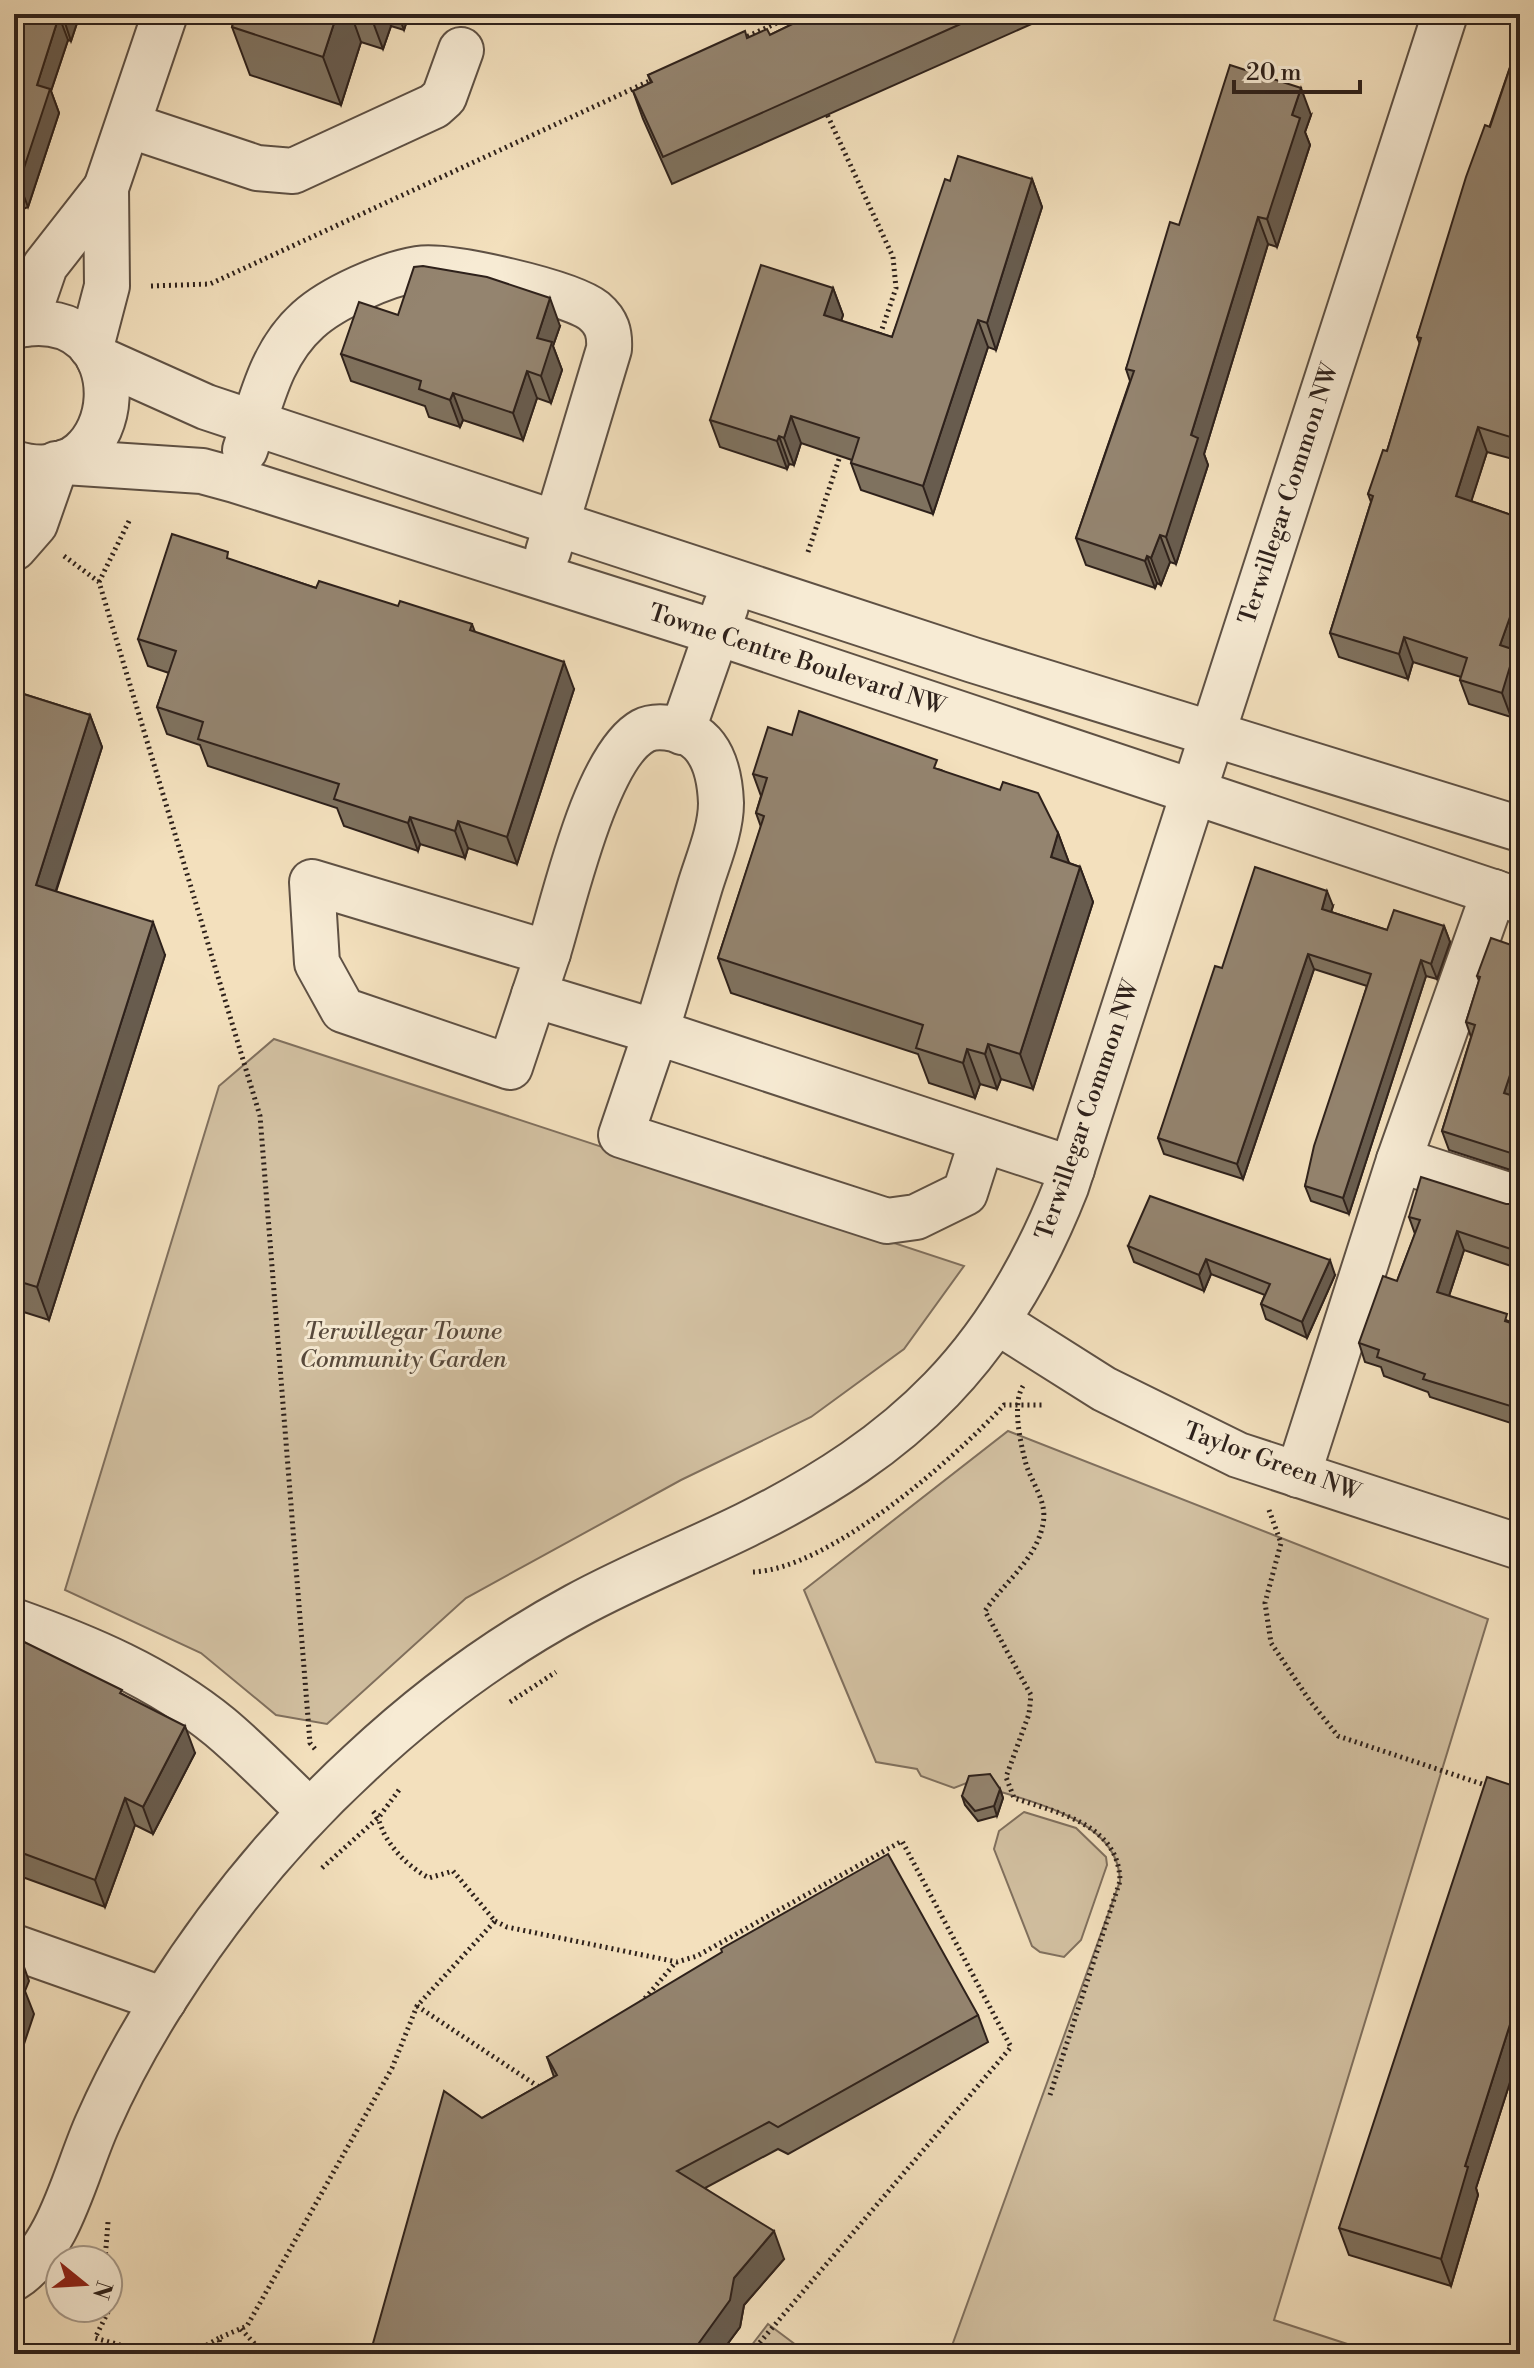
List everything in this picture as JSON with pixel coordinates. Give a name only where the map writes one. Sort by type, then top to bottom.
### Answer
[{"type":"street","points":[[165,14],[106,188],[45,266],[19,325],[60,327],[95,353],[168,392],[254,423],[973,660],[1212,734],[1516,815]]},
{"type":"street","name":"Terwillegar Common NW","points":[[14,2278],[31,2267],[51,2236],[99,2119],[164,2000],[232,1902],[309,1811],[402,1724],[538,1629],[577,1606],[783,1505],[874,1449],[941,1392],[998,1322],[1045,1241],[1072,1169],[1445,14]]},
{"type":"street","points":[[128,125],[257,168],[293,171],[434,106],[444,97],[461,50]]},
{"type":"street","points":[[14,548],[35,524],[45,463],[83,451],[97,436],[105,418],[107,377],[95,353],[107,286],[106,188]]},
{"type":"street","points":[[235,480],[277,355],[299,329],[328,305],[399,273],[420,268],[455,270],[585,305],[605,322],[610,334],[609,349],[540,577]]},
{"type":"street","name":"Towne Centre Boulevard NW","points":[[45,463],[202,471],[235,480],[718,633],[1194,789],[1507,897]]},
{"type":"street","points":[[682,732],[734,579]]},
{"type":"street","points":[[548,953],[312,882],[317,963],[343,1010],[510,1067],[548,953],[599,789],[621,751],[643,731],[667,727],[682,732],[708,749],[717,773],[721,805],[713,843],[656,1032],[621,1135],[887,1221],[916,1217],[965,1193],[982,1140]]},
{"type":"street","points":[[1298,1475],[1399,1160],[1507,897]]},
{"type":"street","points":[[534,995],[1072,1169]]},
{"type":"street","points":[[1399,1160],[1520,1199]]},
{"type":"street","name":"Taylor Green NW","points":[[998,1322],[1152,1415],[1238,1455],[1520,1547]]},
{"type":"street","points":[[14,1621],[116,1661],[190,1705],[247,1751],[309,1811]]},
{"type":"street","points":[[14,1947],[164,2000]]},
{"type":"path","points":[[741,39],[796,14]]},
{"type":"path","points":[[784,20],[790,34]]},
{"type":"path","points":[[142,286],[210,284],[669,72]]},
{"type":"path","points":[[823,105],[893,257],[896,288],[876,347]]},
{"type":"path","points":[[808,552],[847,435]]},
{"type":"path","points":[[99,582],[130,519]]},
{"type":"path","points":[[59,552],[99,582],[260,1116],[310,1743],[343,1779]]},
{"type":"path","points":[[1046,1352],[1019,1392],[1025,1461],[1043,1502],[1044,1521],[1030,1557],[999,1590],[985,1611],[1031,1695],[1029,1714],[1006,1777],[1014,1798],[1092,1827],[1116,1857],[1120,1870],[1120,1881],[1050,2095]]},
{"type":"path","points":[[745,1573],[773,1571],[867,1521],[933,1472],[1004,1405],[1019,1402],[1043,1404],[1055,1411]]},
{"type":"path","points":[[1258,1505],[1270,1511],[1281,1543],[1265,1603],[1271,1643],[1338,1736],[1491,1787]]},
{"type":"path","points":[[508,1703],[561,1669]]},
{"type":"path","points":[[313,1876],[379,1817],[401,1788]]},
{"type":"path","points":[[379,1817],[385,1836],[410,1867],[429,1878],[453,1871],[495,1921],[507,1927],[677,1962],[697,1956],[902,1841],[1011,2047],[750,2354]]},
{"type":"path","points":[[191,2354],[247,2326],[392,2068],[417,2006],[495,1921]]},
{"type":"path","points":[[639,2005],[677,1962]]},
{"type":"path","points":[[417,2006],[539,2087],[552,2080]]},
{"type":"path","points":[[107,2244],[110,2213]]},
{"type":"path","points":[[102,2324],[95,2338],[152,2354]]},
{"type":"path","points":[[241,2329],[264,2354]]},
{"type":"path","points":[[219,2338],[221,2354]]},
{"type":"green space","name":"Terwillegar Towne Community Garden","points":[[274,1039],[964,1266],[904,1349],[811,1417],[681,1480],[466,1598],[327,1724],[276,1715],[201,1653],[65,1590],[219,1086]]},
{"type":"green space","points":[[1008,1431],[1488,1619],[1274,2320],[1378,2354],[949,2354],[1120,1881],[1115,1859],[1103,1840],[1085,1825],[1063,1814],[969,1782],[954,1788],[921,1776],[917,1769],[876,1762],[804,1590]]},
{"type":"green space","points":[[1024,1812],[1076,1828],[1106,1857],[1107,1865],[1081,1940],[1064,1957],[1040,1952],[1032,1946],[994,1849],[999,1831]]},
{"type":"green space","points":[[768,2324],[808,2354],[745,2354]]},
{"type":"building","points":[[14,14],[64,14],[63,17],[59,16],[37,85],[50,89],[19,183],[14,186]]},
{"type":"building","points":[[236,14],[337,14],[323,57],[232,27]]},
{"type":"building","points":[[813,14],[983,14],[663,157],[633,91],[652,82],[648,75],[745,31],[747,38],[767,29],[770,35]]},
{"type":"building","points":[[1520,38],[1520,440],[1478,427],[1456,496],[1520,518],[1520,589],[1500,645],[1515,650],[1502,693],[1460,680],[1467,658],[1404,637],[1399,654],[1330,633],[1373,496],[1368,494],[1383,450],[1387,451],[1421,338],[1417,337],[1466,177],[1485,125],[1490,127]]},
{"type":"building","points":[[1230,65],[1301,88],[1292,115],[1300,118],[1267,219],[1258,217],[1191,435],[1198,438],[1166,537],[1160,535],[1151,558],[1147,556],[1145,561],[1076,538],[1134,371],[1126,369],[1170,222],[1179,225]]},
{"type":"building","points":[[958,156],[1032,179],[987,323],[978,320],[923,486],[851,463],[859,438],[791,416],[784,438],[779,436],[777,441],[710,420],[761,265],[833,288],[824,315],[892,337],[945,179],[950,181]]},
{"type":"building","points":[[414,267],[487,277],[550,298],[537,338],[552,342],[541,376],[527,371],[513,413],[453,393],[450,400],[419,389],[421,381],[341,354],[359,302],[398,315]]},
{"type":"building","points":[[172,534],[228,552],[227,558],[316,588],[319,581],[398,606],[400,601],[472,624],[470,630],[564,662],[507,837],[458,821],[455,831],[410,817],[408,823],[334,799],[339,784],[198,739],[203,722],[157,707],[176,651],[138,639]]},
{"type":"building","points":[[14,691],[90,715],[36,885],[153,922],[37,1287],[14,1280]]},
{"type":"building","points":[[799,711],[937,760],[934,768],[1000,790],[1003,782],[1038,793],[1058,833],[1051,857],[1080,867],[1020,1054],[988,1044],[985,1054],[967,1049],[963,1063],[916,1048],[923,1025],[718,958],[764,816],[756,813],[767,778],[753,774],[768,727],[792,735]]},
{"type":"building","points":[[1255,867],[1327,891],[1322,909],[1387,930],[1394,910],[1444,926],[1431,964],[1421,960],[1343,1198],[1305,1186],[1314,1146],[1371,974],[1308,954],[1237,1164],[1158,1138],[1215,966],[1222,968]]},
{"type":"building","points":[[1491,938],[1520,948],[1520,1045],[1504,1093],[1520,1098],[1520,1156],[1442,1131],[1475,1025],[1466,1022],[1480,977],[1477,976]]},
{"type":"building","points":[[1421,1177],[1506,1204],[1520,1204],[1520,1252],[1457,1231],[1437,1292],[1507,1314],[1505,1321],[1520,1326],[1520,1409],[1423,1379],[1425,1374],[1377,1357],[1379,1350],[1359,1343],[1383,1276],[1397,1281],[1420,1220],[1409,1217]]},
{"type":"building","points":[[1150,1196],[1330,1260],[1302,1322],[1261,1304],[1270,1284],[1206,1259],[1199,1275],[1128,1246]]},
{"type":"building","points":[[14,1637],[122,1690],[120,1693],[185,1726],[143,1807],[125,1798],[95,1880],[14,1850]]},
{"type":"building","points":[[990,1774],[1000,1789],[994,1806],[975,1811],[962,1796],[969,1776]]},
{"type":"building","points":[[1487,1777],[1520,1788],[1520,1993],[1465,2166],[1468,2167],[1441,2259],[1339,2228]]},
{"type":"building","points":[[888,1854],[978,2015],[778,2127],[769,2122],[677,2171],[774,2231],[734,2278],[730,2300],[691,2354],[370,2354],[444,2091],[482,2118],[557,2075],[547,2057],[722,1952],[721,1949]]},
{"type":"building","points":[[14,1984],[24,1987],[14,2016]]}]
